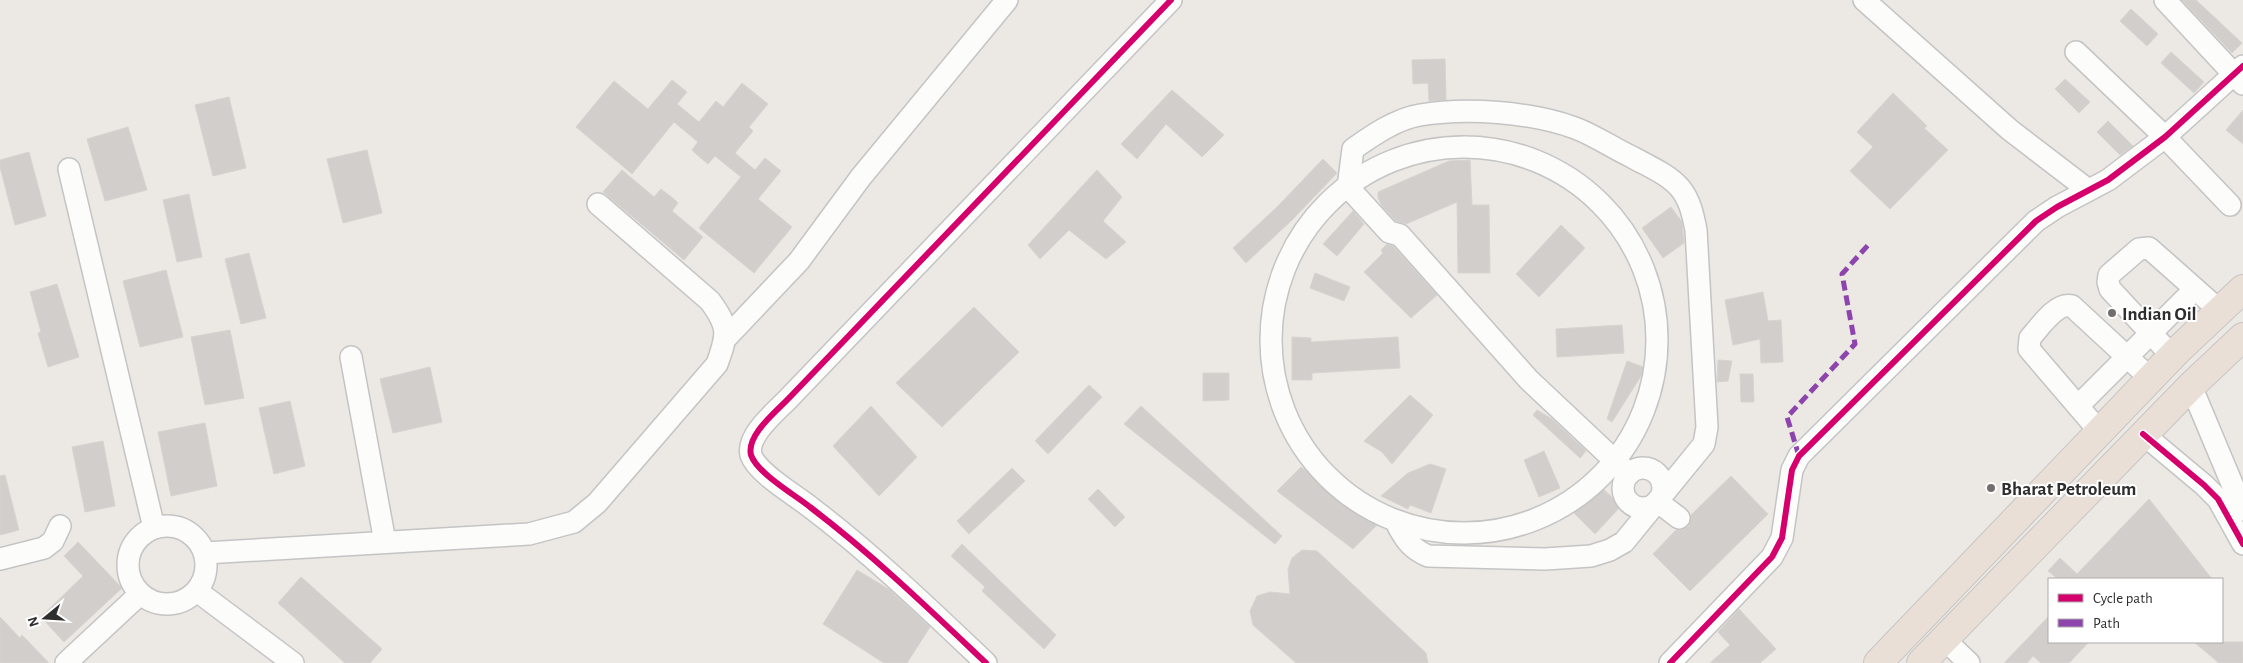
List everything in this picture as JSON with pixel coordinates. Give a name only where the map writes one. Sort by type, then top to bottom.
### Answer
[{"type":"highway","points":[[1878,663],[2172,356],[2243,289]]},
{"type":"highway","points":[[1921,663],[2143,434],[2243,337]]},
{"type":"street","points":[[204,553],[530,534],[574,522],[597,502],[717,364],[726,338],[799,261],[861,177],[1008,0]]},
{"type":"street","points":[[986,663],[831,522],[760,468],[751,455],[750,443],[755,434],[1171,0]]},
{"type":"street","points":[[1864,0],[2010,130],[2087,190]]},
{"type":"street","points":[[1670,663],[1772,557],[1782,538],[1792,470],[1799,456],[2036,221],[2087,190],[2108,180],[2165,137],[2240,75],[2165,0]]},
{"type":"street","points":[[2076,52],[2165,137],[2230,205]]},
{"type":"street","points":[[1398,526],[1406,542],[1415,550],[1428,556],[1545,559],[1590,556],[1610,550],[1624,542],[1658,502],[1704,444],[1707,427],[1696,230],[1691,206],[1679,187],[1661,173],[1576,128],[1522,114],[1452,111],[1419,115],[1383,129],[1353,149],[1348,187],[1389,232],[1400,235],[1529,380],[1610,458],[1629,474],[1634,469],[1648,468],[1660,476],[1664,489],[1658,502]]},
{"type":"street","points":[[1470,144],[1511,150],[1556,166],[1589,191],[1621,227],[1645,270],[1656,314],[1655,350],[1646,397],[1630,435],[1610,458],[1607,468],[1582,495],[1551,514],[1514,529],[1478,535],[1436,535],[1398,526],[1363,509],[1335,484],[1308,448],[1287,409],[1276,370],[1272,327],[1279,290],[1296,248],[1312,220],[1338,193],[1372,171],[1403,156],[1434,147],[1470,144]]},
{"type":"street","points":[[69,169],[154,528]]},
{"type":"street","points":[[598,204],[710,301],[721,316],[726,338]]},
{"type":"street","points":[[2172,356],[2110,288],[2108,282],[2109,275],[2139,249],[2148,248],[2219,310]]},
{"type":"street","points":[[2078,406],[2195,288]]},
{"type":"street","points":[[2100,432],[2029,349],[2030,338],[2059,307],[2066,304],[2072,306],[2151,379]]},
{"type":"street","points":[[351,357],[385,542]]},
{"type":"street","points":[[2191,386],[2243,510]]},
{"type":"street","points":[[2143,434],[2218,499],[2243,544]]},
{"type":"street","points":[[1658,502],[1679,518]]},
{"type":"street","points":[[0,559],[44,548],[53,540],[60,526]]},
{"type":"street","points":[[170,526],[185,530],[197,539],[204,553],[206,573],[197,591],[184,601],[169,604],[153,602],[140,594],[131,580],[128,565],[131,549],[140,536],[154,528],[170,526]]},
{"type":"street","points":[[197,591],[293,663]]},
{"type":"street","points":[[66,663],[140,594]]},
{"type":"street","points":[[1944,639],[1969,663]]},
{"type":"building","points":[[2182,0],[2196,0],[2242,43],[2232,53]]},
{"type":"building","points":[[2131,9],[2158,34],[2147,46],[2120,21]]},
{"type":"building","points":[[2171,52],[2204,82],[2194,93],[2161,63]]},
{"type":"building","points":[[1445,59],[1446,100],[1429,101],[1428,83],[1413,84],[1412,60]]},
{"type":"building","points":[[2065,79],[2090,102],[2079,113],[2055,89]]},
{"type":"building","points":[[672,80],[687,92],[677,104],[699,122],[716,101],[723,107],[742,83],[768,104],[749,127],[753,131],[735,153],[755,170],[765,158],[781,171],[758,199],[792,227],[754,273],[699,228],[741,177],[715,156],[708,164],[692,150],[698,142],[674,122],[632,174],[576,127],[614,81],[648,109]]},
{"type":"building","points":[[1172,90],[1224,135],[1202,157],[1166,124],[1137,159],[1121,144]]},
{"type":"building","points":[[1893,93],[1927,126],[1924,128],[1948,150],[1890,209],[1850,171],[1873,147],[1857,132]]},
{"type":"building","points":[[229,97],[246,168],[213,176],[195,105]]},
{"type":"building","points":[[2243,110],[2243,144],[2226,130]]},
{"type":"building","points":[[2108,121],[2133,146],[2120,155],[2097,132]]},
{"type":"building","points":[[128,127],[147,190],[105,201],[87,139]]},
{"type":"building","points":[[367,150],[382,213],[343,223],[327,159]]},
{"type":"building","points":[[29,152],[46,216],[15,225],[0,167],[0,160]]},
{"type":"building","points":[[1323,159],[1337,173],[1292,220],[1246,263],[1233,248],[1277,207]]},
{"type":"building","points":[[1470,160],[1472,205],[1489,205],[1490,273],[1458,273],[1457,202],[1406,224],[1396,221],[1382,206],[1378,198],[1378,192],[1449,161]]},
{"type":"building","points":[[622,170],[654,197],[661,189],[674,199],[678,203],[672,211],[703,237],[684,260],[603,192]]},
{"type":"building","points":[[1097,170],[1122,197],[1103,221],[1126,242],[1106,259],[1069,230],[1040,259],[1028,245]]},
{"type":"building","points":[[189,194],[202,257],[177,262],[163,200]]},
{"type":"building","points":[[1671,207],[1682,222],[1684,243],[1663,258],[1642,228]]},
{"type":"building","points":[[1353,211],[1364,224],[1337,256],[1323,244]]},
{"type":"building","points":[[1561,225],[1585,248],[1539,297],[1516,274]]},
{"type":"building","points":[[1387,244],[1393,246],[1437,295],[1411,318],[1364,272],[1383,253],[1381,250]]},
{"type":"building","points":[[249,253],[266,318],[241,324],[225,259]]},
{"type":"building","points":[[166,270],[183,337],[140,347],[123,281]]},
{"type":"building","points":[[1315,273],[1350,287],[1344,301],[1310,288]]},
{"type":"building","points":[[57,284],[79,357],[48,367],[38,333],[41,332],[30,292]]},
{"type":"building","points":[[1763,292],[1768,321],[1781,320],[1783,362],[1761,363],[1760,339],[1733,345],[1725,300]]},
{"type":"building","points":[[974,307],[1019,352],[942,427],[896,383]]},
{"type":"building","points":[[1622,325],[1624,353],[1557,357],[1556,329]]},
{"type":"building","points":[[230,330],[244,398],[205,405],[191,337]]},
{"type":"building","points":[[1292,337],[1311,338],[1311,342],[1398,337],[1400,368],[1312,373],[1312,380],[1292,380]]},
{"type":"building","points":[[1718,360],[1732,361],[1728,381],[1717,382]]},
{"type":"building","points":[[1627,361],[1646,368],[1612,422],[1607,419]]},
{"type":"building","points":[[430,367],[442,422],[393,433],[380,379]]},
{"type":"building","points":[[1203,373],[1229,373],[1229,400],[1203,401]]},
{"type":"building","points":[[1740,374],[1753,374],[1754,402],[1741,402]]},
{"type":"building","points":[[1089,385],[1102,397],[1048,454],[1035,441]]},
{"type":"building","points":[[1410,395],[1433,415],[1392,464],[1382,452],[1364,441]]},
{"type":"building","points":[[290,401],[305,466],[274,474],[259,408]]},
{"type":"building","points":[[871,406],[917,457],[879,496],[833,446]]},
{"type":"building","points":[[1141,406],[1282,536],[1275,544],[1124,424]]},
{"type":"building","points":[[1537,410],[1552,419],[1586,451],[1580,458],[1533,415]]},
{"type":"building","points":[[205,423],[217,486],[171,496],[158,432]]},
{"type":"building","points":[[103,441],[115,506],[85,512],[72,447]]},
{"type":"building","points":[[1544,451],[1560,488],[1539,497],[1524,460]]},
{"type":"building","points":[[1430,464],[1446,469],[1431,513],[1410,505],[1408,509],[1381,496],[1408,473]]},
{"type":"building","points":[[1301,467],[1377,525],[1353,549],[1277,491]]},
{"type":"building","points":[[1012,468],[1025,481],[969,534],[957,521]]},
{"type":"building","points":[[5,475],[19,530],[0,535],[0,476]]},
{"type":"building","points":[[1731,476],[1768,514],[1690,591],[1653,554],[1676,530],[1683,530],[1689,526],[1691,515]]},
{"type":"building","points":[[1598,484],[1621,506],[1595,534],[1572,511]]},
{"type":"building","points":[[1098,489],[1125,517],[1115,527],[1088,499]]},
{"type":"building","points":[[2149,499],[2211,578],[2057,578],[2048,571],[2060,558],[2077,574]]},
{"type":"building","points":[[78,542],[122,588],[64,642],[41,617],[83,576],[64,556]]},
{"type":"building","points":[[962,544],[1056,635],[1044,649],[982,591],[985,587],[951,556]]},
{"type":"building","points":[[1302,550],[1317,551],[1426,653],[1428,663],[1296,663],[1253,625],[1250,611],[1257,596],[1270,592],[1290,594],[1288,569],[1292,558]]},
{"type":"building","points":[[857,570],[890,590],[930,627],[907,663],[884,663],[823,624]]},
{"type":"building","points":[[301,577],[382,649],[370,663],[345,663],[278,603]]},
{"type":"building","points":[[1739,609],[1776,649],[1760,663],[1710,663],[1730,645],[1718,632]]},
{"type":"building","points":[[0,617],[20,638],[22,635],[49,663],[0,663]]},
{"type":"building","points":[[2048,617],[2048,643],[2088,643],[2069,663],[2041,663],[2033,656],[2027,663],[2004,663]]},
{"type":"building","points":[[2243,642],[2243,663],[2219,663],[2195,643]]},
{"type":"marked path","points":[[1799,456],[1787,417],[1855,344],[1842,274],[1870,243]]},
{"type":"cycle path","points":[[986,663],[900,582],[856,544],[768,476],[751,455],[753,439],[771,416],[1171,0]]},
{"type":"cycle path","points":[[1670,663],[1772,557],[1782,538],[1792,470],[1799,456],[2036,221],[2057,207],[2108,180],[2165,137],[2243,66]]},
{"type":"cycle path","points":[[2143,434],[2218,499],[2243,544]]},
{"type":"place","name":"Indian Oil","points":[[2112,313]]},
{"type":"place","name":"Bharat Petroleum","points":[[1991,488]]}]
